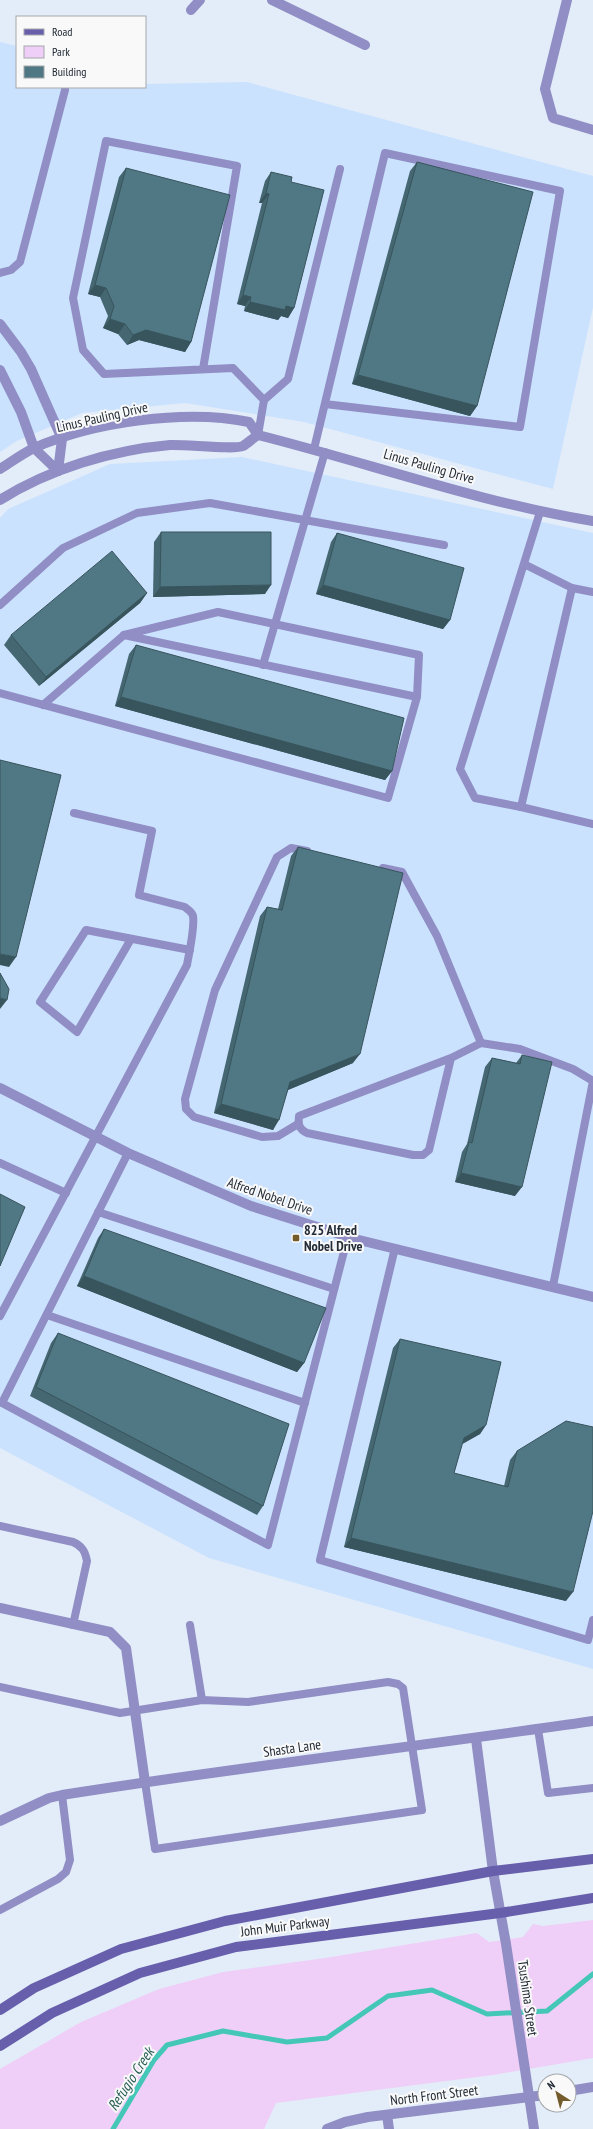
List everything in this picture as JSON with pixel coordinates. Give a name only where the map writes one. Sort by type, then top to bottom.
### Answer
[{"type":"main road","name":"John Muir Parkway","points":[[0,2010],[34,1988],[121,1949],[225,1921],[493,1871],[593,1859]]},
{"type":"main road","name":"John Muir Parkway","points":[[0,2046],[52,2013],[140,1973],[236,1947],[500,1913],[593,1898]]},
{"type":"street","points":[[191,10],[200,0]]},
{"type":"street","points":[[272,0],[365,45]]},
{"type":"street","points":[[566,0],[545,89],[553,118],[593,130]]},
{"type":"street","points":[[0,324],[21,352],[31,369],[62,439],[58,472]]},
{"type":"street","points":[[0,370],[21,412],[34,448],[58,472]]},
{"type":"street","name":"Linus Pauling Drive","points":[[0,469],[34,448],[124,423],[167,417],[233,419],[249,422],[258,435],[325,452],[540,512],[593,521]]},
{"type":"street","points":[[0,500],[16,490],[58,472],[132,451],[171,445],[242,446],[258,435]]},
{"type":"street","name":"Alfred Nobel Drive","points":[[0,1088],[96,1138],[251,1206],[348,1236],[554,1286],[593,1297]]},
{"type":"street","points":[[0,1608],[110,1632],[126,1648],[145,1782]]},
{"type":"street","name":"Shasta Lane","points":[[0,1821],[48,1798],[62,1795],[145,1782],[411,1746],[476,1739],[593,1721]]},
{"type":"street","name":"Tsushima Street","points":[[476,1739],[493,1871],[506,1944],[534,2129]]},
{"type":"street","points":[[577,2090],[593,2087]]},
{"type":"street","name":"North Front Street","points":[[327,2129],[345,2122],[387,2115],[537,2096]]},
{"type":"street","points":[[387,2115],[389,2129]]},
{"type":"lane","points":[[0,274],[11,270],[20,262],[65,90]]},
{"type":"lane","points":[[203,369],[237,166],[106,141],[73,298],[83,350],[104,374],[233,368],[264,400]]},
{"type":"lane","points":[[314,449],[385,153],[560,191],[520,427],[325,404]]},
{"type":"lane","points":[[258,435],[264,400],[288,379],[340,169]]},
{"type":"lane","points":[[263,665],[325,452]]},
{"type":"lane","points":[[0,605],[63,548],[137,513],[210,504],[306,519],[444,545]]},
{"type":"lane","points":[[540,512],[460,769],[475,798],[593,824]]},
{"type":"lane","points":[[524,564],[572,588],[593,592]]},
{"type":"lane","points":[[521,807],[572,588]]},
{"type":"lane","points":[[0,693],[43,705],[388,798],[417,697],[419,655],[218,612],[124,635],[43,705]]},
{"type":"lane","points":[[124,635],[417,697]]},
{"type":"lane","points":[[0,1316],[187,965],[190,950],[193,918],[191,912],[184,907],[139,895],[152,831],[74,813]]},
{"type":"lane","points":[[298,1124],[278,1136],[262,1136],[194,1117],[186,1109],[185,1099],[215,990],[277,857],[291,848],[313,852]]},
{"type":"lane","points":[[372,866],[402,872],[437,936],[481,1043]]},
{"type":"lane","points":[[131,938],[77,1032],[40,1002],[86,930],[131,938],[190,950]]},
{"type":"lane","points":[[450,1058],[429,1150],[423,1155],[413,1156],[307,1133],[301,1130],[298,1124],[299,1116],[450,1058],[481,1043],[520,1050],[573,1069],[593,1081],[591,1108],[554,1286]]},
{"type":"lane","points":[[128,1153],[2,1403],[268,1545],[348,1236]]},
{"type":"lane","points":[[0,1163],[66,1193]]},
{"type":"lane","points":[[98,1212],[334,1290]]},
{"type":"lane","points":[[396,1248],[320,1560],[588,1640],[593,1620]]},
{"type":"lane","points":[[46,1315],[305,1403]]},
{"type":"lane","points":[[0,1526],[73,1542],[80,1546],[86,1553],[87,1561],[73,1625]]},
{"type":"lane","points":[[190,1625],[202,1700]]},
{"type":"lane","points":[[0,1687],[120,1713],[135,1712],[202,1700],[248,1702],[388,1682],[398,1684],[403,1688],[422,1810],[155,1849],[145,1782]]},
{"type":"lane","points":[[538,1729],[548,1794],[593,1788]]},
{"type":"lane","points":[[0,1910],[58,1879],[66,1872],[70,1860],[62,1795]]},
{"type":"shaded area","points":[[0,42],[16,46],[16,88],[146,88],[146,84],[247,82],[593,176],[593,307],[553,489],[304,422],[185,403],[82,413],[17,441],[0,452]]},
{"type":"shaded area","points":[[242,457],[593,533],[593,1669],[209,1558],[0,1448],[0,518],[8,509],[110,464]]},
{"type":"green space","points":[[593,1920],[593,2058],[493,2075],[276,2103],[264,2129],[0,2129],[0,2069],[81,2022],[159,1989],[223,1972],[325,1958],[477,1933],[489,1942],[523,1937],[533,1924],[543,1926]]},
{"type":"building","points":[[417,162],[533,192],[477,406],[358,375]]},
{"type":"building","points":[[126,168],[230,195],[191,342],[146,330],[133,335],[125,324],[110,319],[114,306],[106,288],[95,285]]},
{"type":"building","points":[[271,172],[292,177],[291,182],[324,190],[294,308],[286,306],[285,310],[250,302],[251,297],[243,295],[269,194],[266,193]]},
{"type":"building","points":[[161,532],[271,532],[271,585],[160,587]]},
{"type":"building","points":[[337,533],[464,568],[450,620],[323,585]]},
{"type":"building","points":[[112,551],[147,593],[46,677],[11,635]]},
{"type":"building","points":[[136,645],[404,718],[392,771],[121,697]]},
{"type":"building","points":[[0,760],[61,775],[16,957],[0,954]]},
{"type":"building","points":[[298,847],[403,873],[360,1054],[290,1082],[279,1120],[221,1104],[267,907],[282,910]]},
{"type":"building","points":[[0,973],[9,989],[7,1000],[0,998]]},
{"type":"building","points":[[522,1055],[552,1062],[522,1187],[461,1173],[469,1142],[472,1143],[492,1058],[520,1064]]},
{"type":"building","points":[[0,1194],[25,1207],[0,1266]]},
{"type":"building","points":[[104,1229],[326,1308],[304,1363],[84,1276]]},
{"type":"building","points":[[58,1333],[289,1424],[263,1506],[36,1387]]},
{"type":"building","points":[[400,1339],[501,1362],[486,1425],[464,1438],[454,1473],[508,1487],[517,1451],[566,1421],[593,1427],[593,1511],[573,1592],[351,1538]]},
{"type":"waterway","name":"Refugio Creek","points":[[113,2129],[154,2060],[167,2045],[223,2031],[287,2042],[327,2038],[388,1996],[432,1990],[487,2014],[547,2011],[593,1974]]},
{"type":"place","name":"825 Alfred Nobel Drive","points":[[296,1238]]}]
